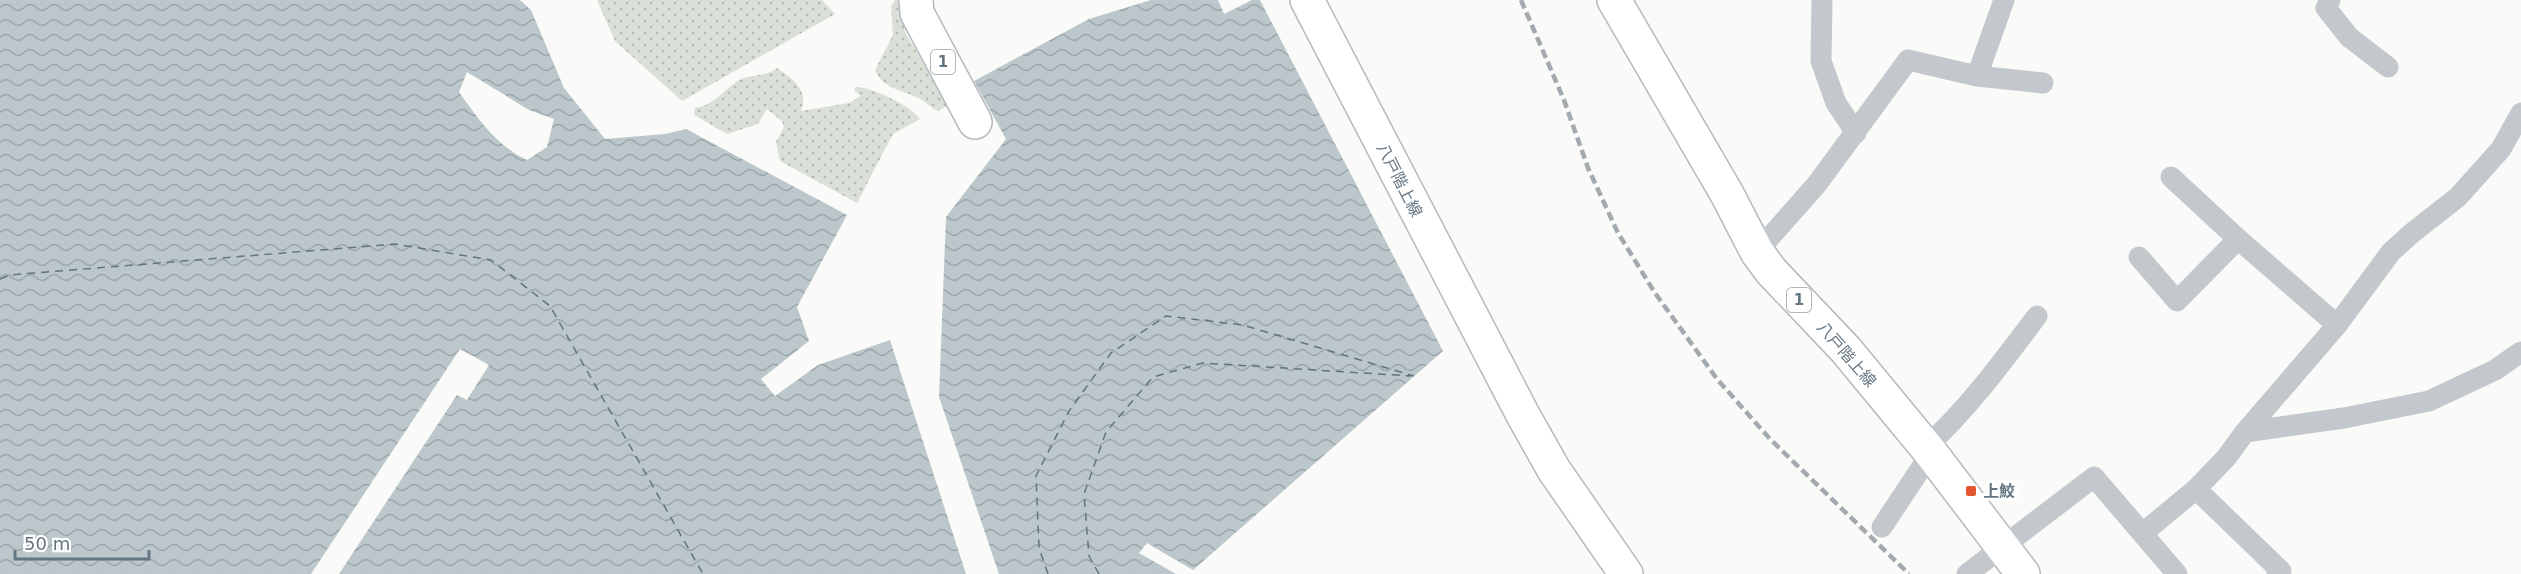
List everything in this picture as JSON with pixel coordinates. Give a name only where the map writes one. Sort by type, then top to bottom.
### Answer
[{"type":"main road","name":"1","points":[[916,0],[917,13],[975,122]]},
{"type":"main road","name":"八戸階上線","points":[[1307,0],[1523,415],[1554,470],[1626,574]]},
{"type":"main road","name":"八戸階上線","points":[[1614,0],[1727,194],[1757,252],[1771,271],[1846,350],[1929,450],[2023,574]]},
{"type":"street","points":[[1822,0],[1821,61],[1836,103],[1856,133]]},
{"type":"street","points":[[1977,76],[2004,0]]},
{"type":"street","points":[[2330,0],[2326,8],[2349,37],[2388,67]]},
{"type":"street","points":[[1757,252],[1816,184],[1908,60],[1977,76],[2043,82]]},
{"type":"street","points":[[2143,533],[2196,489],[2226,458],[2245,432],[2337,325],[2391,252],[2458,197],[2501,149],[2521,113]]},
{"type":"street","points":[[2171,177],[2337,325]]},
{"type":"street","points":[[2139,257],[2177,301],[2238,239]]},
{"type":"street","points":[[1882,528],[1929,450],[1984,386],[2037,316]]},
{"type":"street","points":[[2245,432],[2344,418],[2429,401],[2495,370],[2521,352]]},
{"type":"street","points":[[1968,574],[2094,477],[2177,574]]},
{"type":"street","points":[[2196,489],[2281,573]]},
{"type":"shaded area","points":[[597,0],[822,0],[835,14],[682,101],[615,41]]},
{"type":"shaded area","points":[[895,0],[903,0],[905,32],[948,105],[938,111],[921,99],[888,85],[875,70],[893,35],[891,6]]},
{"type":"shaded area","points":[[777,68],[794,81],[801,91],[803,104],[801,111],[849,103],[861,96],[854,90],[856,87],[891,98],[920,119],[893,134],[857,203],[780,161],[776,142],[784,127],[782,121],[767,109],[758,124],[727,134],[694,115],[695,108],[712,101],[741,79],[767,73]]},
{"type":"water","points":[[0,0],[520,0],[531,10],[564,88],[605,139],[665,134],[686,129],[847,215],[797,307],[809,341],[761,379],[775,396],[818,365],[890,340],[966,574],[0,574]],"holes":[[[467,72],[529,110],[554,119],[547,147],[527,160],[497,139],[459,92]]]},
{"type":"water","points":[[1151,0],[1218,0],[1224,14],[1252,0],[1260,0],[1443,351],[1193,570],[1147,543],[1139,553],[1176,574],[999,574],[939,397],[946,217],[1006,139],[974,81],[1089,19]]},
{"type":"pier","points":[[460,349],[489,365],[467,400],[457,395],[339,574],[311,574]]},
{"type":"ferry route","points":[[0,279],[10,275],[395,244],[491,260],[550,306],[703,574]]},
{"type":"ferry route","points":[[1048,574],[1039,548],[1036,476],[1069,411],[1111,353],[1166,316],[1243,325],[1414,376]]},
{"type":"ferry route","points":[[1099,574],[1089,556],[1084,494],[1106,432],[1153,377],[1203,363],[1411,376]]},
{"type":"railway","points":[[1521,0],[1564,100],[1588,168],[1618,233],[1655,293],[1717,379],[1770,439],[1909,574]]},
{"type":"place","name":"上鮫","points":[[1971,491]]}]
